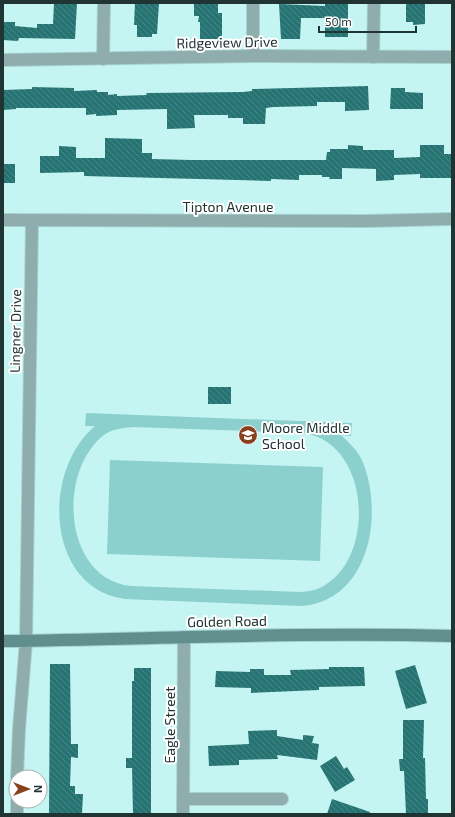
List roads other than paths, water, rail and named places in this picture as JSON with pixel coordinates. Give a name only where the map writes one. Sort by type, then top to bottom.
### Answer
[{"type":"street","points":[[103,59],[104,3]]},
{"type":"street","points":[[253,3],[253,56]]},
{"type":"street","points":[[373,57],[374,3]]},
{"type":"street","name":"Ridgeview Drive","points":[[3,60],[253,56],[452,57]]},
{"type":"street","name":"Tipton Avenue","points":[[3,220],[366,221],[452,219]]},
{"type":"street","name":"Lingner Drive","points":[[17,769],[26,641],[32,221]]},
{"type":"street","name":"Golden Road","points":[[3,641],[398,634],[452,636]]},
{"type":"street","name":"Eagle Street","points":[[183,814],[184,637]]},
{"type":"street","points":[[183,799],[282,799]]},
{"type":"place","name":"Moore Middle School","points":[[248,435]]}]
